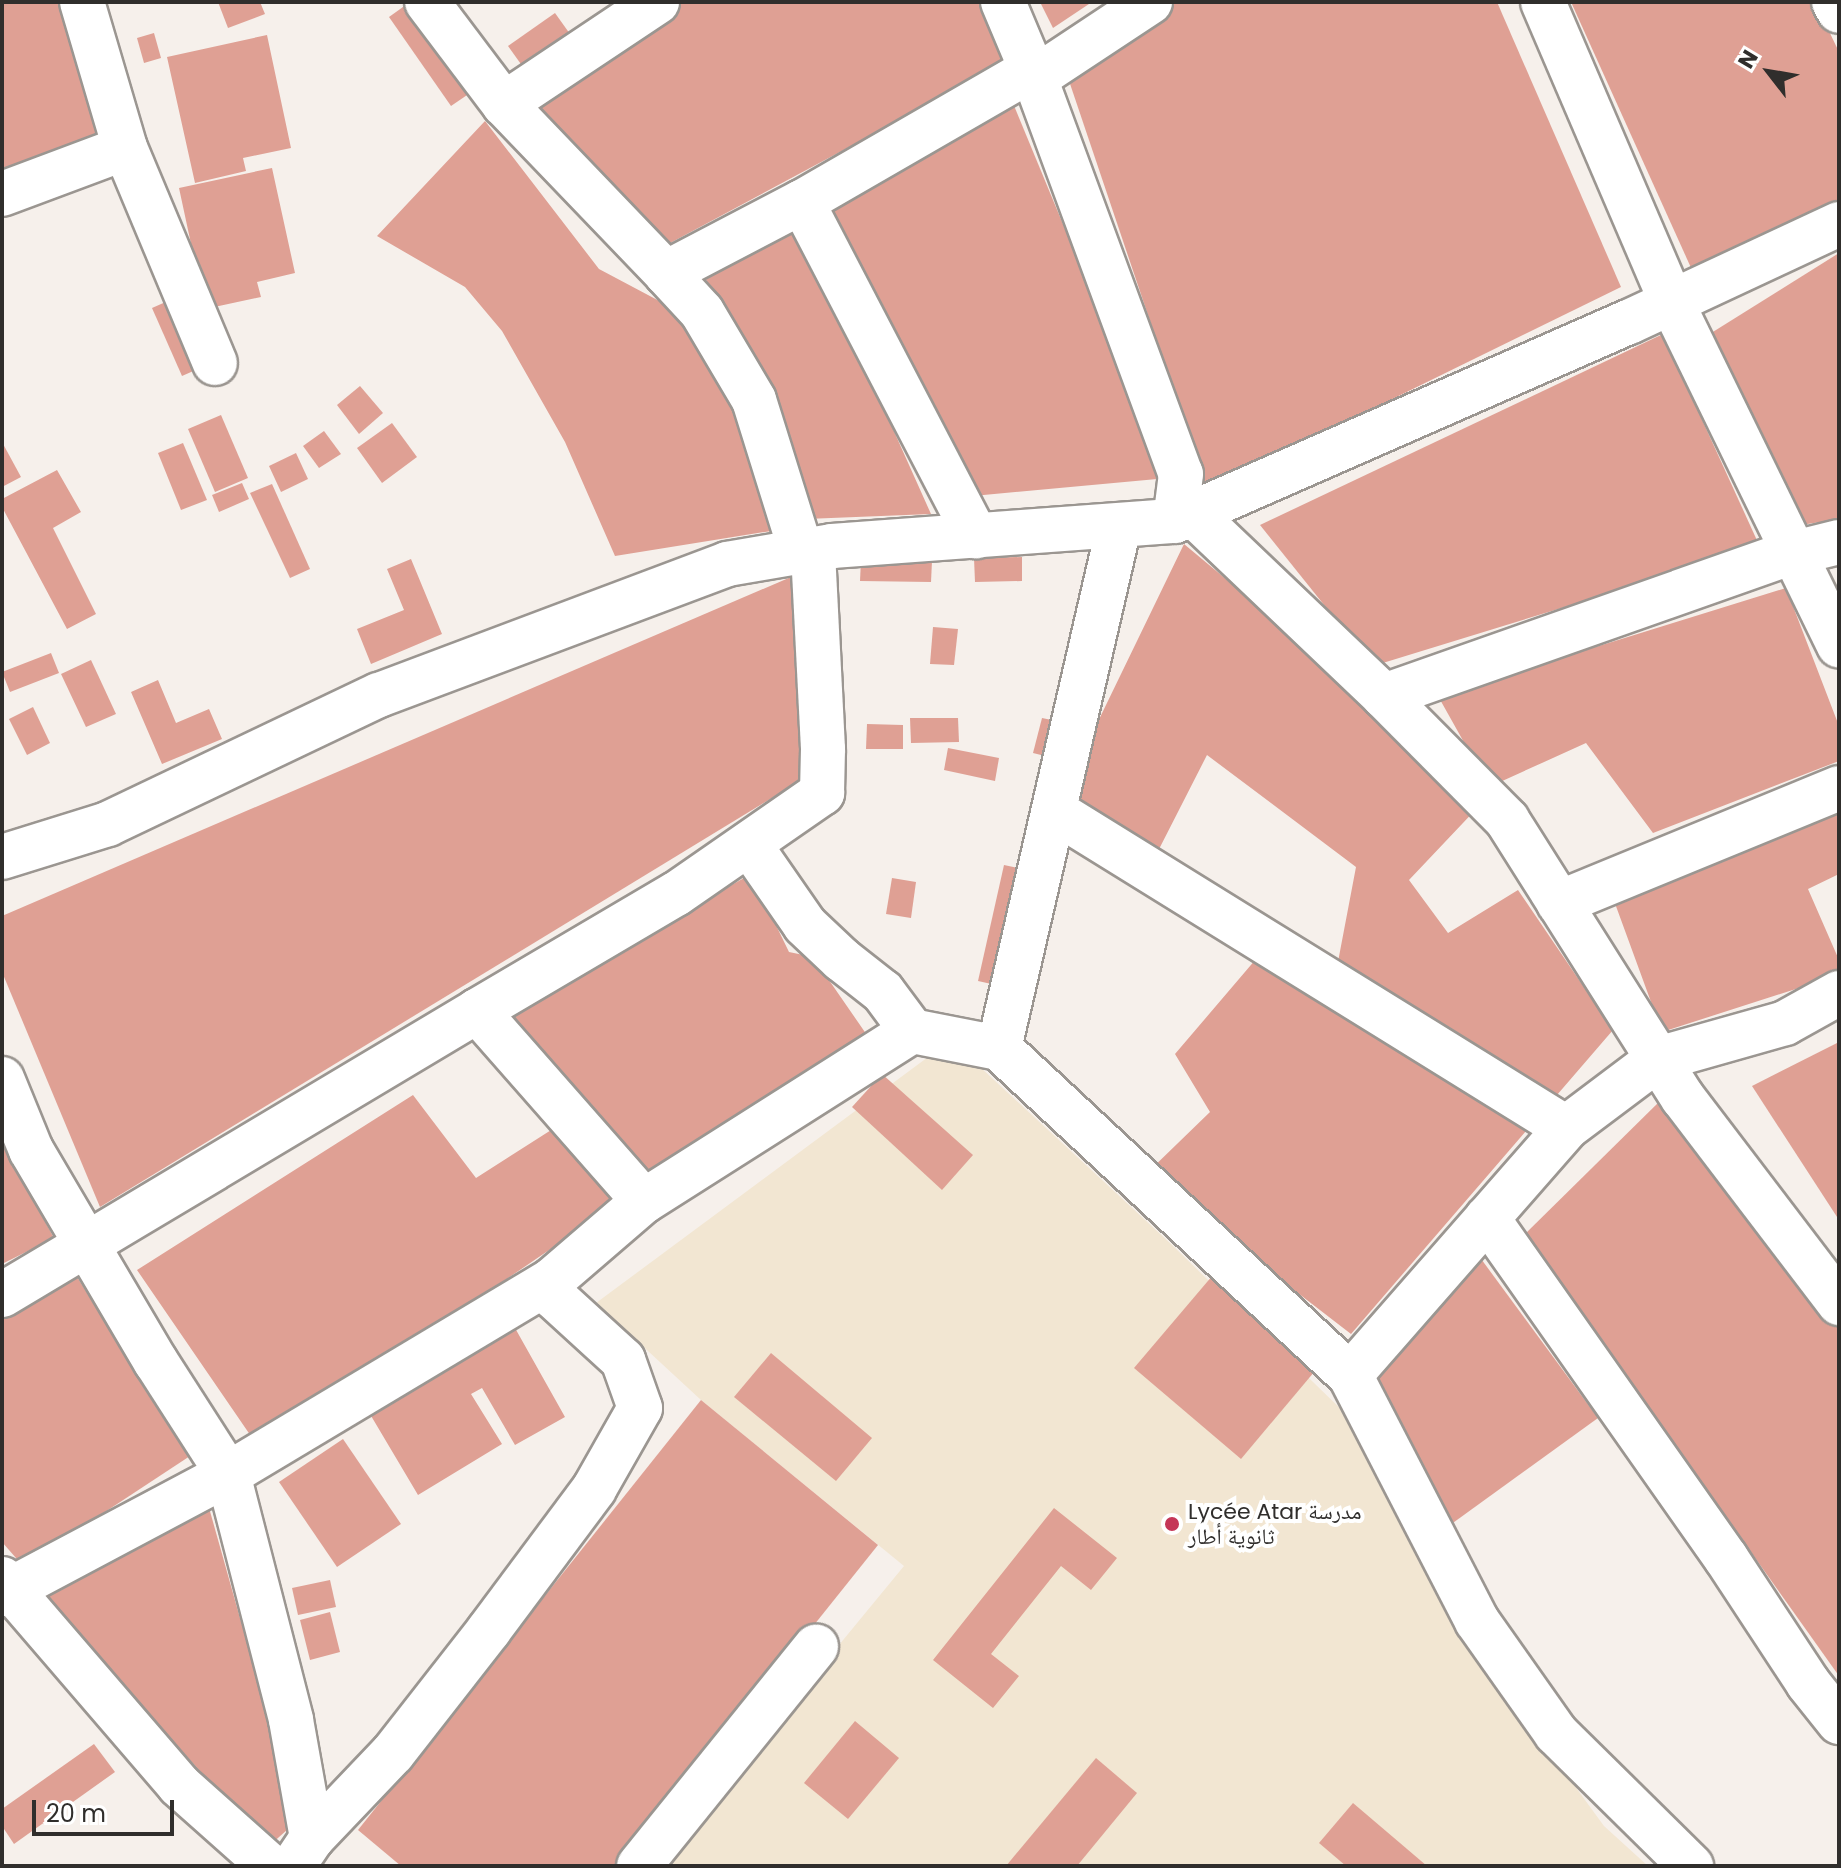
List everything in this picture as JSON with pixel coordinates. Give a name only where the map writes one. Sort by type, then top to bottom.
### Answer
[{"type":"street","points":[[82,2],[125,148],[215,363]]},
{"type":"street","points":[[2,1295],[676,894],[822,793],[823,749],[807,550],[754,400],[702,312],[504,104],[427,2]]},
{"type":"street","points":[[504,104],[656,2]]},
{"type":"street","points":[[1003,2],[1033,74],[1181,474],[1184,518],[1384,696],[1507,820],[1683,1098],[1839,1303]]},
{"type":"street","points":[[666,273],[802,202],[1033,74],[1150,2]]},
{"type":"street","points":[[1543,2],[1672,303],[1839,645]]},
{"type":"street","points":[[1834,2],[1839,11]]},
{"type":"street","points":[[2,194],[125,148]]},
{"type":"street","points":[[802,202],[976,536]]},
{"type":"street","points":[[2,857],[108,824],[394,689],[727,564],[807,550],[1119,526],[1184,518],[1672,303],[1839,224]]},
{"type":"street","points":[[999,1048],[1119,526]]},
{"type":"street","points":[[1384,696],[1795,553],[1839,542]]},
{"type":"street","points":[[1559,903],[1839,788]]},
{"type":"street","points":[[1054,811],[1566,1128]]},
{"type":"street","points":[[749,844],[805,925],[883,992],[912,1031],[999,1048],[1350,1375],[1477,1621],[1556,1733],[1691,1866]]},
{"type":"street","points":[[1350,1375],[1566,1128],[1658,1059],[1785,1023],[1839,993]]},
{"type":"street","points":[[477,1011],[644,1201]]},
{"type":"street","points":[[270,1866],[179,1785],[5,1587],[228,1474],[552,1280],[644,1201],[912,1031]]},
{"type":"street","points":[[2,1079],[31,1150],[156,1362],[228,1474],[291,1720],[302,1852]]},
{"type":"street","points":[[1487,1218],[1726,1558],[1808,1683],[1839,1722]]},
{"type":"street","points":[[302,1852],[393,1753],[489,1630],[594,1489],[640,1408],[623,1360],[554,1297],[552,1280]]},
{"type":"street","points":[[639,1866],[816,1647]]},
{"type":"shaded area","name":"Lycée Atar مدرسة ثانوية أطار","points":[[951,1040],[1171,1244],[1347,1415],[1463,1633],[1604,1826],[1648,1866],[657,1866],[904,1566],[701,1400],[596,1303]]},
{"type":"building","points":[[2,2],[73,2],[116,137],[2,174]]},
{"type":"building","points":[[218,2],[260,2],[265,14],[228,28]]},
{"type":"building","points":[[410,2],[473,91],[451,106],[389,17]]},
{"type":"building","points":[[680,2],[991,2],[1017,57],[659,249],[526,102]]},
{"type":"building","points":[[1040,2],[1092,2],[1053,28]]},
{"type":"building","points":[[1167,2],[1497,2],[1621,287],[1207,490],[1063,63]]},
{"type":"building","points":[[1571,2],[1815,2],[1839,52],[1839,199],[1692,270]]},
{"type":"building","points":[[555,13],[575,41],[528,74],[508,46]]},
{"type":"building","points":[[154,33],[161,58],[144,63],[137,38]]},
{"type":"building","points":[[267,35],[291,148],[243,158],[246,171],[195,183],[167,57]]},
{"type":"building","points":[[1010,96],[1168,478],[973,496],[821,212]]},
{"type":"building","points":[[485,121],[599,269],[697,321],[754,418],[783,529],[615,556],[565,442],[502,331],[465,287],[377,236]]},
{"type":"building","points":[[272,168],[295,273],[257,282],[261,297],[205,309],[179,188]]},
{"type":"building","points":[[802,226],[931,514],[806,519],[765,410],[705,277]]},
{"type":"building","points":[[1839,253],[1839,519],[1795,526],[1708,335]]},
{"type":"building","points":[[177,297],[207,365],[182,376],[152,308]]},
{"type":"building","points":[[1663,334],[1760,547],[1373,666],[1260,525]]},
{"type":"building","points":[[360,386],[383,413],[359,434],[337,405]]},
{"type":"building","points":[[221,415],[248,478],[215,492],[188,429]]},
{"type":"building","points":[[392,423],[417,457],[382,483],[357,448]]},
{"type":"building","points":[[324,431],[341,454],[319,468],[303,446]]},
{"type":"building","points":[[2,442],[21,477],[2,487]]},
{"type":"building","points":[[183,443],[207,500],[181,510],[158,453]]},
{"type":"building","points":[[296,453],[308,479],[281,492],[269,466]]},
{"type":"building","points":[[57,470],[81,512],[53,528],[96,614],[67,629],[2,507],[2,499]]},
{"type":"building","points":[[242,483],[249,499],[219,512],[212,495]]},
{"type":"building","points":[[272,484],[310,569],[290,578],[250,493]]},
{"type":"building","points":[[1184,544],[1384,711],[1480,805],[1409,880],[1448,933],[1518,890],[1613,1030],[1351,1334],[1145,1175],[1210,1112],[1175,1054],[1274,938],[1337,967],[1356,867],[1207,755],[1155,857],[1072,798],[1090,738]]},
{"type":"building","points":[[1022,557],[1022,581],[975,582],[974,558]]},
{"type":"building","points":[[411,559],[442,634],[371,664],[357,629],[404,610],[387,569]]},
{"type":"building","points":[[861,560],[932,561],[931,582],[860,581]]},
{"type":"building","points":[[798,574],[808,776],[100,1207],[2,972],[2,916]]},
{"type":"building","points":[[1786,588],[1839,726],[1839,761],[1653,833],[1586,743],[1489,787],[1438,696]]},
{"type":"building","points":[[933,627],[958,629],[954,665],[930,664]]},
{"type":"building","points":[[51,653],[59,673],[10,692],[2,672]]},
{"type":"building","points":[[91,660],[116,714],[86,727],[61,674]]},
{"type":"building","points":[[158,680],[176,723],[209,709],[222,739],[162,764],[131,692]]},
{"type":"building","points":[[33,707],[50,743],[27,755],[9,719]]},
{"type":"building","points":[[910,718],[958,718],[959,742],[911,743]]},
{"type":"building","points":[[1042,718],[1066,723],[1057,759],[1033,753]]},
{"type":"building","points":[[867,724],[903,725],[903,749],[866,749]]},
{"type":"building","points":[[948,748],[999,758],[995,781],[944,770]]},
{"type":"building","points":[[1839,798],[1839,874],[1808,889],[1839,960],[1839,975],[1662,1032],[1613,898]]},
{"type":"building","points":[[1004,865],[1032,871],[1005,987],[978,981]]},
{"type":"building","points":[[751,874],[789,952],[813,957],[869,1038],[644,1182],[499,1017]]},
{"type":"building","points":[[892,878],[916,882],[911,918],[886,914]]},
{"type":"building","points":[[1839,1042],[1839,1220],[1752,1086]]},
{"type":"building","points":[[882,1074],[973,1155],[942,1190],[852,1107]]},
{"type":"building","points":[[413,1095],[476,1178],[559,1125],[621,1201],[259,1448],[137,1270]]},
{"type":"building","points":[[1662,1099],[1839,1328],[1839,1676],[1525,1234]]},
{"type":"building","points":[[2,1142],[54,1238],[2,1264]]},
{"type":"building","points":[[1476,1252],[1598,1418],[1439,1533],[1368,1384]]},
{"type":"building","points":[[72,1269],[190,1456],[23,1566],[2,1542],[2,1320]]},
{"type":"building","points":[[1213,1275],[1320,1365],[1241,1459],[1134,1368]]},
{"type":"building","points":[[515,1328],[565,1417],[515,1445],[482,1388],[471,1394],[502,1444],[418,1495],[364,1404],[465,1357]]},
{"type":"building","points":[[771,1353],[872,1438],[836,1481],[734,1397]]},
{"type":"building","points":[[701,1400],[878,1545],[621,1866],[401,1866],[358,1830]]},
{"type":"building","points":[[343,1439],[401,1524],[337,1567],[279,1482]]},
{"type":"building","points":[[206,1497],[297,1821],[269,1846],[41,1598]]},
{"type":"building","points":[[1054,1508],[1117,1558],[1091,1590],[1061,1566],[991,1654],[1019,1676],[993,1708],[933,1660]]},
{"type":"building","points":[[330,1580],[336,1607],[298,1615],[292,1588]]},
{"type":"building","points":[[330,1612],[340,1652],[310,1660],[300,1620]]},
{"type":"building","points":[[855,1721],[899,1758],[848,1819],[804,1783]]},
{"type":"building","points":[[94,1744],[115,1772],[14,1844],[2,1826],[2,1809]]},
{"type":"building","points":[[1096,1758],[1137,1793],[1077,1866],[1006,1866]]},
{"type":"building","points":[[1353,1803],[1427,1866],[1346,1866],[1319,1843]]},
{"type":"place","name":"Lycée Atar مدرسة ثانوية أطار","points":[[1172,1524]]}]
